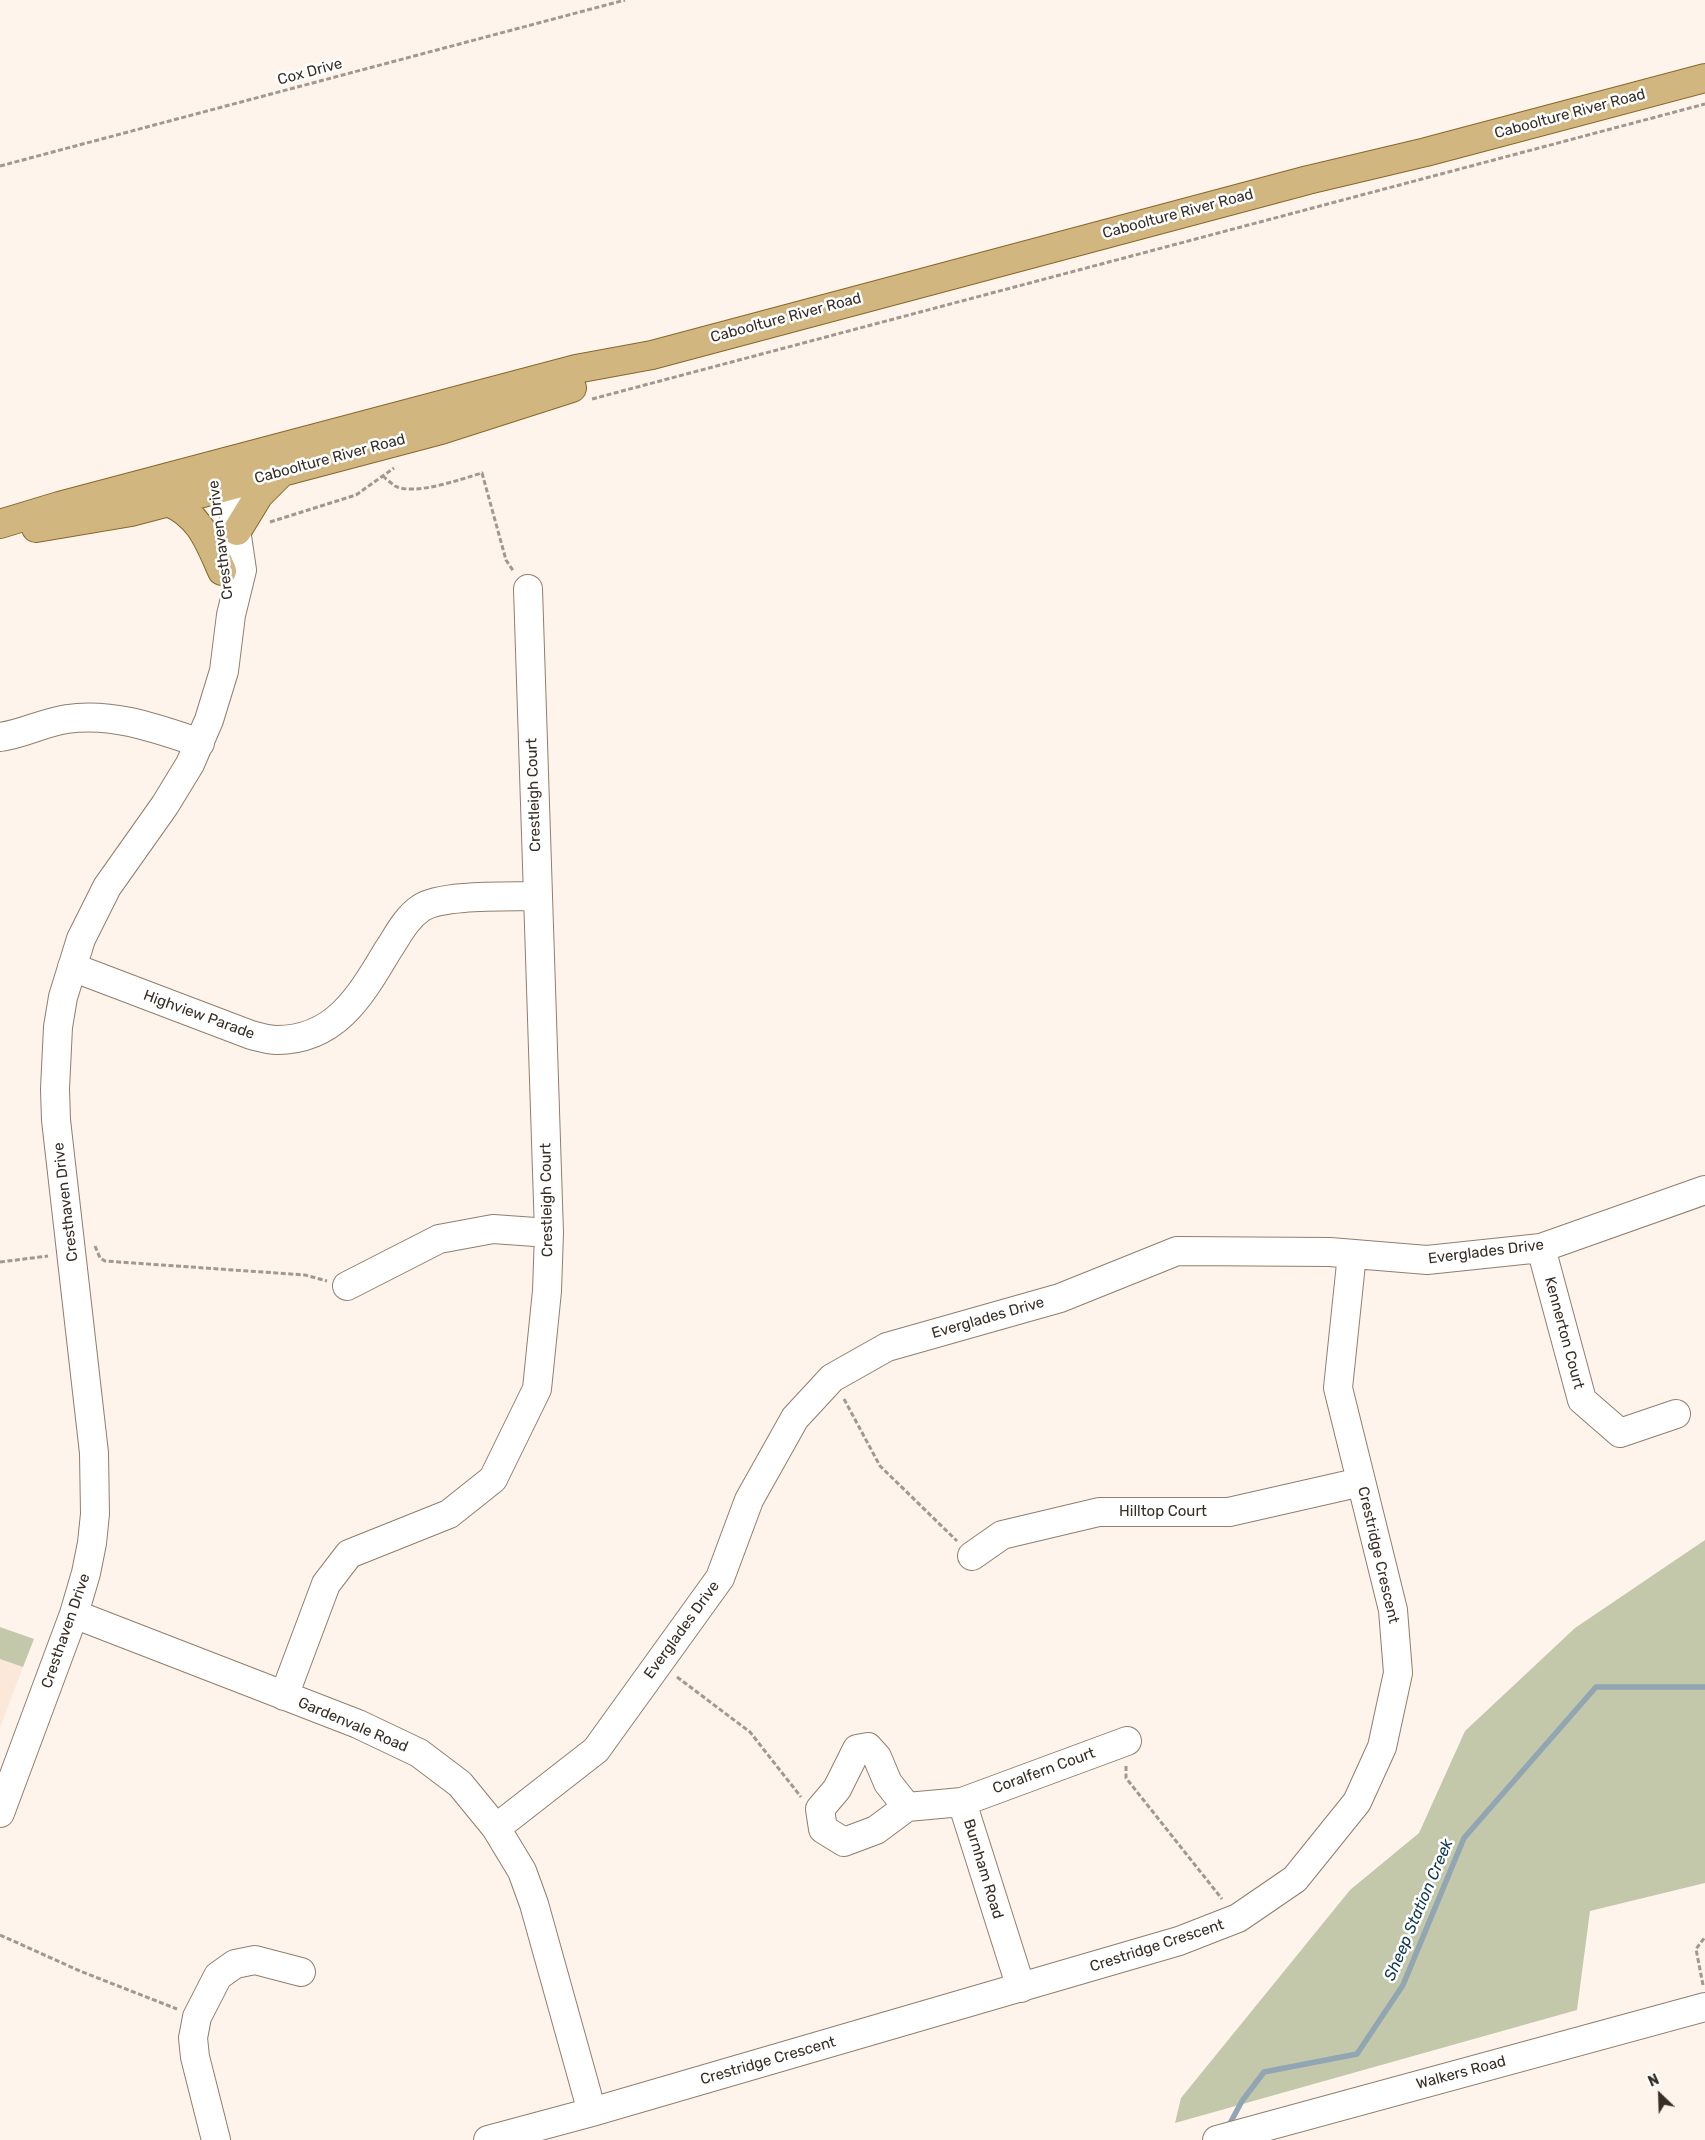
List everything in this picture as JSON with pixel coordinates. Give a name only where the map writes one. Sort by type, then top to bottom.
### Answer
[{"type":"main road","name":"Caboolture River Road","points":[[0,524],[221,476],[576,369],[652,355],[1308,180],[1426,152],[1705,78]]},
{"type":"main road","name":"Caboolture River Road","points":[[0,533],[131,512],[168,502],[221,476],[281,473],[459,424],[580,386],[652,355]]},
{"type":"main road","points":[[237,531],[259,496],[281,473]]},
{"type":"main road","points":[[168,502],[188,512],[196,520],[205,534],[222,571]]},
{"type":"street","name":"Cresthaven Drive","points":[[0,1813],[74,1614],[92,1543],[96,1484],[94,1453],[54,1089],[58,1027],[72,967],[81,939],[108,887],[178,785],[200,743],[217,697],[224,671],[231,615],[242,570],[237,531],[221,476]]},
{"type":"street","name":"Cresthaven Drive","points":[[221,476],[222,571],[231,615]]},
{"type":"street","name":"Crestleigh Court","points":[[284,1696],[326,1584],[349,1554],[449,1514],[492,1479],[537,1389],[547,1292],[549,1232],[528,589]]},
{"type":"street","points":[[0,737],[67,719],[99,718],[131,722],[200,743]]},
{"type":"street","name":"Highview Parade","points":[[72,967],[251,1035],[275,1040],[301,1039],[326,1028],[348,1011],[405,922],[421,908],[433,902],[537,896]]},
{"type":"street","name":"Everglades Drive","points":[[496,1828],[596,1750],[720,1578],[749,1500],[795,1418],[832,1378],[886,1347],[1060,1298],[1177,1251],[1330,1252],[1427,1260],[1541,1248],[1705,1190]]},
{"type":"street","points":[[347,1286],[439,1239],[493,1229],[549,1232]]},
{"type":"street","name":"Kennerton Court","points":[[1541,1248],[1582,1400],[1620,1433],[1676,1414]]},
{"type":"street","name":"Crestridge Crescent","points":[[488,2140],[592,2112],[1179,1941],[1238,1918],[1295,1878],[1357,1802],[1382,1747],[1398,1673],[1393,1610],[1338,1388],[1352,1254]]},
{"type":"street","name":"Hilltop Court","points":[[972,1556],[1002,1535],[1098,1512],[1230,1512],[1361,1482]]},
{"type":"street","name":"Gardenvale Road","points":[[74,1614],[358,1724],[419,1753],[460,1784],[496,1828],[522,1871],[534,1904],[592,2112]]},
{"type":"street","name":"Coralfern Court","points":[[962,1802],[1127,1741]]},
{"type":"street","points":[[868,1747],[877,1758],[888,1783],[907,1807],[876,1830],[844,1842],[823,1829],[820,1809],[837,1789],[857,1749],[868,1747]]},
{"type":"street","name":"Burnham Road","points":[[907,1807],[962,1802],[1021,1988]]},
{"type":"street","points":[[216,2140],[195,2057],[193,2038],[197,2017],[218,1976],[235,1964],[254,1960],[301,1972]]},
{"type":"street","name":"Walkers Road","points":[[1218,2140],[1704,1997]]},
{"type":"path","name":"Cox Drive","points":[[0,166],[625,0]]},
{"type":"path","points":[[586,401],[1705,104]]},
{"type":"path","points":[[263,524],[356,494],[396,466]]},
{"type":"path","points":[[383,476],[394,486],[406,489],[419,489],[482,473],[506,560],[528,589]]},
{"type":"path","points":[[88,1243],[93,1243],[100,1258],[105,1261],[305,1275],[347,1286]]},
{"type":"path","points":[[0,1262],[48,1256]]},
{"type":"path","points":[[832,1378],[880,1466],[972,1556]]},
{"type":"path","points":[[658,1663],[750,1732],[803,1800],[820,1809]]},
{"type":"path","points":[[1127,1741],[1126,1778],[1238,1918]]},
{"type":"path","points":[[0,1935],[80,1971],[197,2017]]},
{"type":"path","points":[[1704,1997],[1696,1949],[1705,1937]]},
{"type":"shaded area","points":[[0,1659],[23,1667],[0,1728]]},
{"type":"green space","points":[[1705,1540],[1705,1883],[1590,1911],[1577,2010],[1175,2123],[1181,2098],[1350,1890],[1419,1833],[1465,1731],[1575,1628]]},
{"type":"green space","points":[[0,1627],[34,1639],[23,1667],[0,1659]]},
{"type":"waterway","name":"Sheep Station Creek","points":[[1228,2127],[1242,2101],[1264,2072],[1357,2054],[1403,1985],[1464,1838],[1596,1687],[1705,1687]]}]
